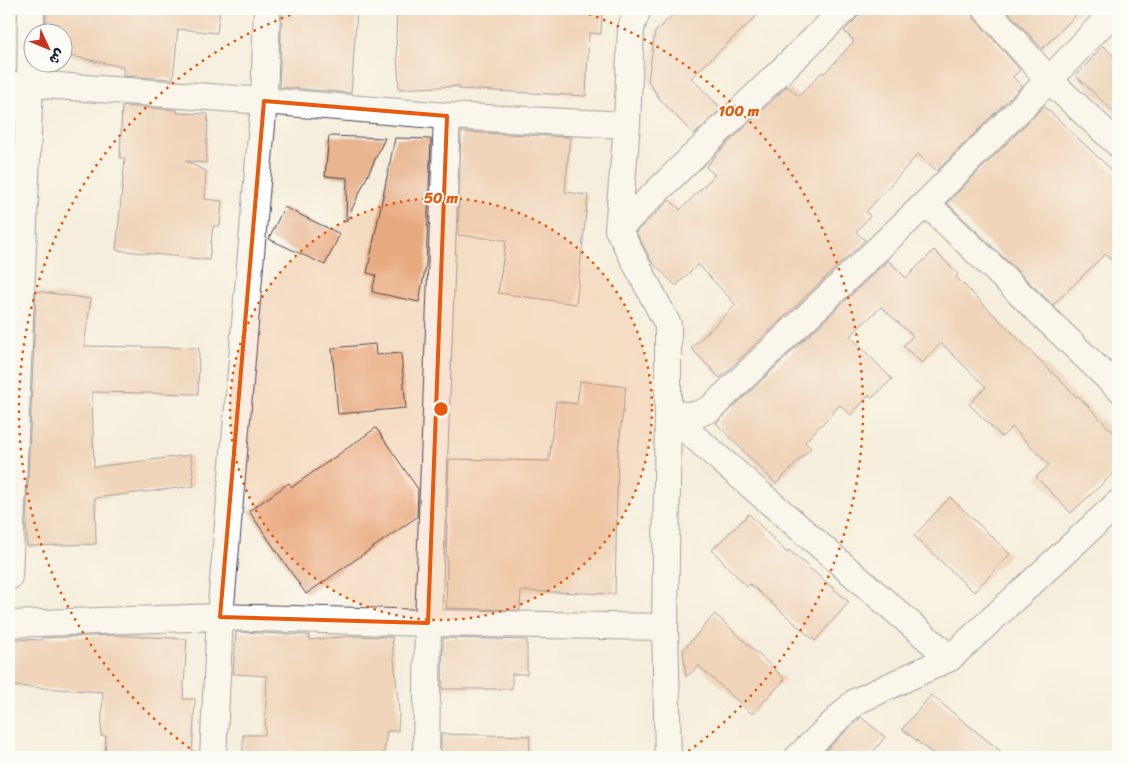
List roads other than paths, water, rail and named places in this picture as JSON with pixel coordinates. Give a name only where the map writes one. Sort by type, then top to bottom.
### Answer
[{"type":"street","points":[[9,577],[20,85],[31,9]]},
{"type":"street","points":[[213,757],[220,617],[264,101],[267,9]]},
{"type":"street","points":[[651,9],[634,18],[618,229],[668,324],[665,627],[668,757]]},
{"type":"street","points":[[618,229],[845,9]]},
{"type":"street","points":[[986,9],[1049,80],[1118,144]]},
{"type":"street","points":[[668,414],[696,415],[710,409],[926,203],[1049,80],[1116,9]]},
{"type":"street","points":[[20,85],[264,101],[447,116],[627,124]]},
{"type":"street","points":[[426,757],[428,623],[447,116]]},
{"type":"street","points":[[926,203],[1118,388]]},
{"type":"street","points":[[668,414],[950,658]]},
{"type":"street","points":[[798,757],[854,702],[950,658],[1118,503]]},
{"type":"street","points":[[9,624],[220,617],[665,627]]}]
